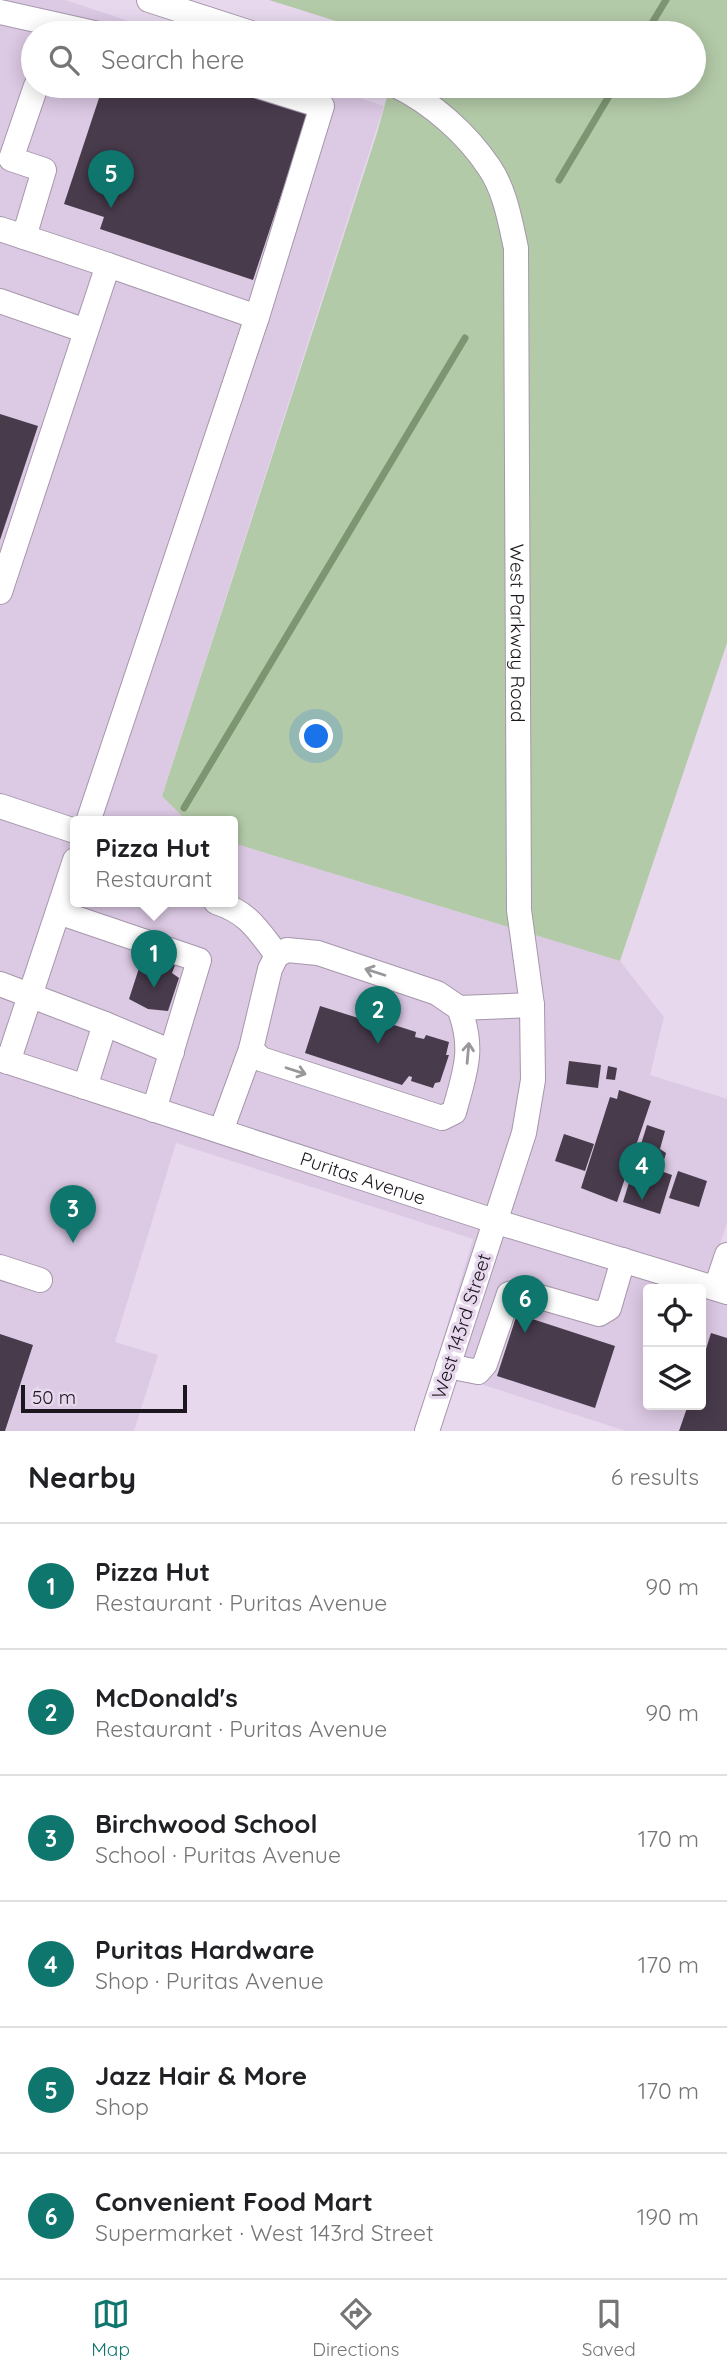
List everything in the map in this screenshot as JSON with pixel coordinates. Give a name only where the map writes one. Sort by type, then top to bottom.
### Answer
[{"type":"street","points":[[149,0],[214,21]]},
{"type":"street","points":[[0,12],[29,21]]},
{"type":"street","points":[[24,237],[44,170],[11,159],[32,98]]},
{"type":"street","points":[[90,816],[257,317],[322,106],[296,98]]},
{"type":"street","name":"West Parkway Road","points":[[417,98],[437,110],[489,167],[506,205],[516,248],[519,910],[535,1042],[531,1094],[524,1133],[494,1221]]},
{"type":"street","points":[[0,229],[257,317]]},
{"type":"street","points":[[0,593],[108,265]]},
{"type":"street","points":[[0,301],[86,331]]},
{"type":"street","points":[[0,806],[70,829]]},
{"type":"street","points":[[4,1061],[31,993],[70,875]]},
{"type":"street","points":[[230,907],[248,917],[277,955]]},
{"type":"street","points":[[58,912],[200,960],[154,1110]]},
{"type":"street","points":[[221,1131],[251,1049],[270,969],[277,955],[287,950],[318,953],[437,993],[460,1008],[532,1005]]},
{"type":"street","points":[[0,984],[31,993],[172,1052]]},
{"type":"street","points":[[251,1049],[261,1059],[442,1118],[448,1117],[454,1112],[470,1049],[460,1008]]},
{"type":"street","points":[[85,1087],[105,1024]]},
{"type":"street","name":"Puritas Avenue","points":[[4,1061],[494,1221],[722,1290]]},
{"type":"street","name":"West 143rd Street","points":[[427,1431],[494,1221]]},
{"type":"street","points":[[722,1290],[727,1255]]},
{"type":"street","points":[[447,1366],[469,1373],[478,1372],[485,1364],[509,1294],[519,1291],[599,1314],[609,1308],[623,1260]]},
{"type":"street","points":[[0,1267],[40,1280]]},
{"type":"shaded area","points":[[0,0],[65,0],[129,21],[21,21],[21,98],[360,98],[384,106],[162,795],[182,816],[70,816],[70,907],[238,907],[238,845],[620,961],[664,1017],[650,1075],[727,1099],[727,1223],[710,1273],[727,1279],[727,1431],[626,1431],[434,1369],[473,1239],[176,1143],[115,1342],[158,1355],[134,1431],[0,1431]]},
{"type":"green space","points":[[269,0],[727,0],[727,643],[620,961],[238,845],[238,816],[182,816],[162,796],[387,98],[706,98],[706,21],[336,21]]},
{"type":"building","points":[[99,98],[268,98],[309,111],[253,280],[100,229],[104,217],[64,204]]},
{"type":"building","points":[[0,414],[38,426],[0,540]]},
{"type":"building","points":[[166,954],[177,960],[172,973],[179,978],[168,1011],[148,1009],[129,999],[140,965],[145,958],[166,965]]},
{"type":"building","points":[[320,1006],[371,1022],[389,1023],[390,1027],[391,1024],[416,1032],[415,1037],[424,1039],[426,1035],[449,1042],[446,1055],[449,1055],[440,1082],[435,1083],[433,1088],[411,1081],[412,1077],[409,1076],[402,1085],[305,1053]]},
{"type":"building","points":[[569,1061],[601,1065],[598,1088],[566,1084]]},
{"type":"building","points":[[608,1066],[617,1068],[615,1080],[606,1079]]},
{"type":"building","points":[[619,1090],[651,1101],[617,1202],[581,1188],[610,1097],[617,1099]]},
{"type":"building","points":[[647,1125],[665,1131],[660,1149],[666,1153],[661,1171],[672,1175],[660,1214],[623,1202]]},
{"type":"building","points":[[564,1134],[594,1144],[585,1171],[555,1161]]},
{"type":"building","points":[[678,1171],[707,1181],[699,1207],[669,1198]]},
{"type":"building","points":[[517,1314],[615,1346],[595,1408],[497,1376]]},
{"type":"building","points":[[711,1333],[727,1338],[727,1431],[679,1431],[686,1410],[706,1410],[706,1349]]},
{"type":"building","points":[[0,1334],[33,1345],[5,1431],[0,1431]]},
{"type":"waterway","points":[[653,21],[666,0]]},
{"type":"waterway","points":[[559,180],[608,98]]},
{"type":"waterway","points":[[184,808],[465,338]]},
{"type":"place","name":"Jazz Hair & More","points":[[111,208]]},
{"type":"place","name":"Pizza Hut","points":[[154,988]]},
{"type":"place","name":"McDonald's","points":[[378,1044]]},
{"type":"place","name":"Puritas Hardware","points":[[642,1200]]},
{"type":"place","name":"Birchwood School","points":[[73,1243]]},
{"type":"place","name":"Convenient Food Mart","points":[[525,1333]]}]
